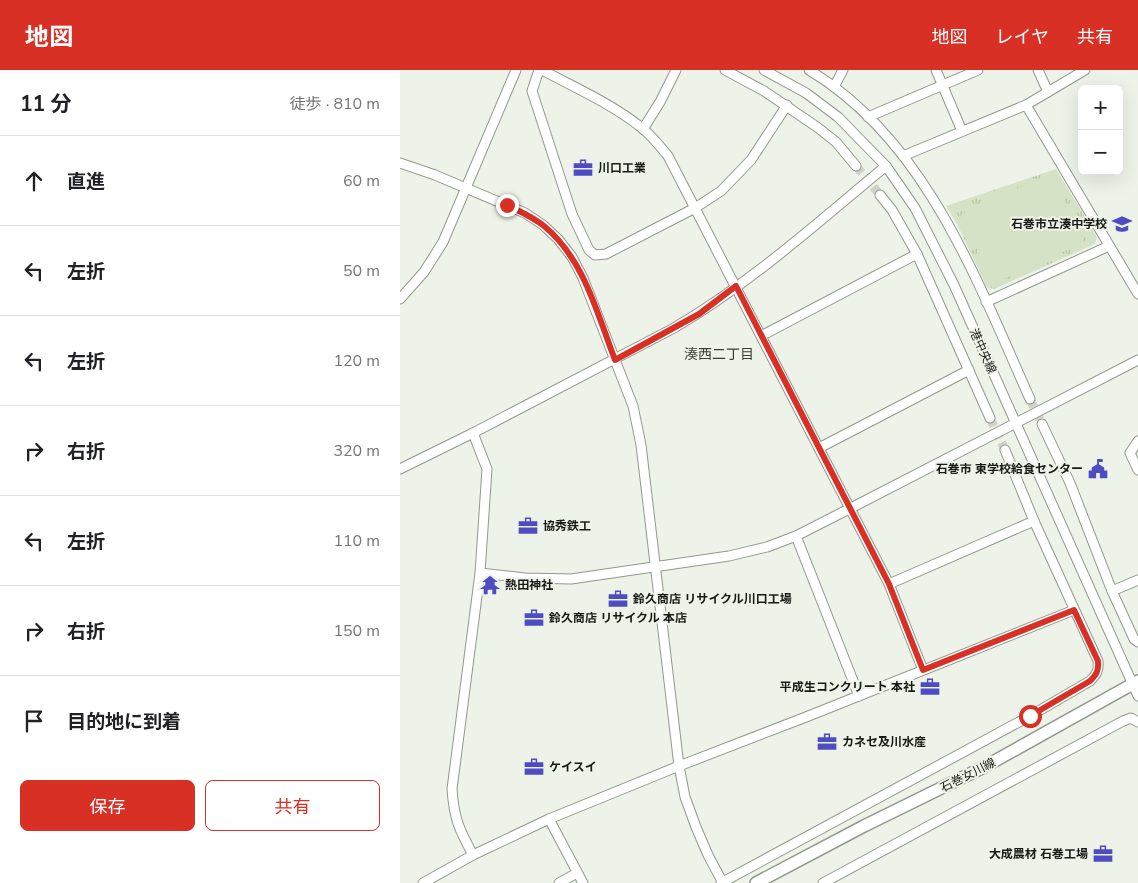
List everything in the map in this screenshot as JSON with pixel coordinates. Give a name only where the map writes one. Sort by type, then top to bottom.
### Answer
[{"type":"main road","name":"石巻女川線","points":[[756,883],[984,767],[1135,683]]},
{"type":"street","points":[[400,299],[424,272],[443,242],[516,70]]},
{"type":"street","points":[[787,105],[750,160],[721,191],[695,208],[606,254],[595,255],[590,250],[572,214],[532,91],[541,70],[607,104],[643,129],[668,156],[695,208],[736,286],[819,448],[851,508],[889,584],[923,670]]},
{"type":"street","points":[[643,129],[660,102],[676,70]]},
{"type":"street","points":[[725,70],[787,105],[836,142],[856,166]]},
{"type":"street","name":"港中央線","points":[[764,70],[806,93],[838,117],[886,166],[915,208],[954,284],[1135,683],[1138,696]]},
{"type":"street","points":[[809,70],[834,87],[868,116],[920,178],[946,220],[1030,399]]},
{"type":"street","points":[[834,87],[843,70]]},
{"type":"street","points":[[936,70],[962,131]]},
{"type":"street","points":[[868,116],[978,70]]},
{"type":"street","points":[[1038,70],[1048,92]]},
{"type":"street","points":[[903,156],[1026,105],[1085,70]]},
{"type":"street","points":[[1026,105],[1138,293]]},
{"type":"street","points":[[400,163],[435,175],[525,213],[543,225],[558,239],[572,257],[583,278],[633,406],[641,445],[679,766],[685,797],[696,827],[722,883],[1030,716],[1090,681],[1096,674],[1098,661],[1034,521],[1005,450]]},
{"type":"street","points":[[400,469],[473,434],[699,314],[752,276],[886,166]]},
{"type":"street","points":[[880,195],[892,210],[917,254],[990,418]]},
{"type":"street","points":[[986,302],[1109,246]]},
{"type":"street","points":[[761,336],[917,254]]},
{"type":"street","points":[[480,573],[525,578],[571,579],[729,556],[766,548],[796,536],[1138,360]]},
{"type":"street","points":[[819,448],[969,370]]},
{"type":"street","points":[[1042,424],[1070,483],[1112,591],[1134,639],[1138,642]]},
{"type":"street","points":[[473,434],[488,469],[480,573],[452,789],[454,813],[460,831],[473,855]]},
{"type":"street","points":[[1138,441],[1130,453],[1138,470]]},
{"type":"street","points":[[889,584],[1034,521]]},
{"type":"street","points":[[796,536],[859,696]]},
{"type":"street","points":[[1112,591],[1138,580]]},
{"type":"street","points":[[423,883],[473,855],[549,819],[1074,610]]},
{"type":"street","points":[[823,883],[1123,721],[1131,718],[1138,722]]},
{"type":"street","points":[[549,819],[583,883]]},
{"type":"street","points":[[559,883],[577,873]]},
{"type":"green space","points":[[1056,169],[1097,237],[1095,244],[994,289],[987,287],[956,222],[946,206]]},
{"type":"green space","points":[[1051,173],[1084,242],[993,284],[961,215]]},
{"type":"tunnel","points":[[856,166],[880,195]]},
{"type":"tunnel","points":[[1030,399],[1042,424]]},
{"type":"tunnel","points":[[990,418],[1005,450]]},
{"type":"place","name":"川口工業","points":[[583,168]]},
{"type":"place","name":"石巻市立湊中学校","points":[[1122,224]]},
{"type":"place","name":"石巻市 東学校給食センター","points":[[1098,469]]},
{"type":"place","name":"協秀鉄工","points":[[528,526]]},
{"type":"place","name":"熱田神社","points":[[490,585]]},
{"type":"place","name":"鈴久商店 リサイクル川口工場","points":[[618,599]]},
{"type":"place","name":"鈴久商店 リサイクル 本店","points":[[534,618]]},
{"type":"place","name":"平成生コンクリート 本社","points":[[930,687]]},
{"type":"place","name":"カネセ及川水産","points":[[827,742]]},
{"type":"place","name":"ケイスイ","points":[[534,767]]},
{"type":"place","name":"大成農材 石巻工場","points":[[1103,854]]},
{"type":"district","name":"湊西二丁目","points":[[719,354]]},
{"type":"route","points":[[507,205],[525,213],[543,225],[558,239],[572,257],[583,278],[615,360],[699,314],[736,286],[889,584],[923,670],[1074,610],[1098,661],[1096,674],[1090,681],[1030,716]]}]
